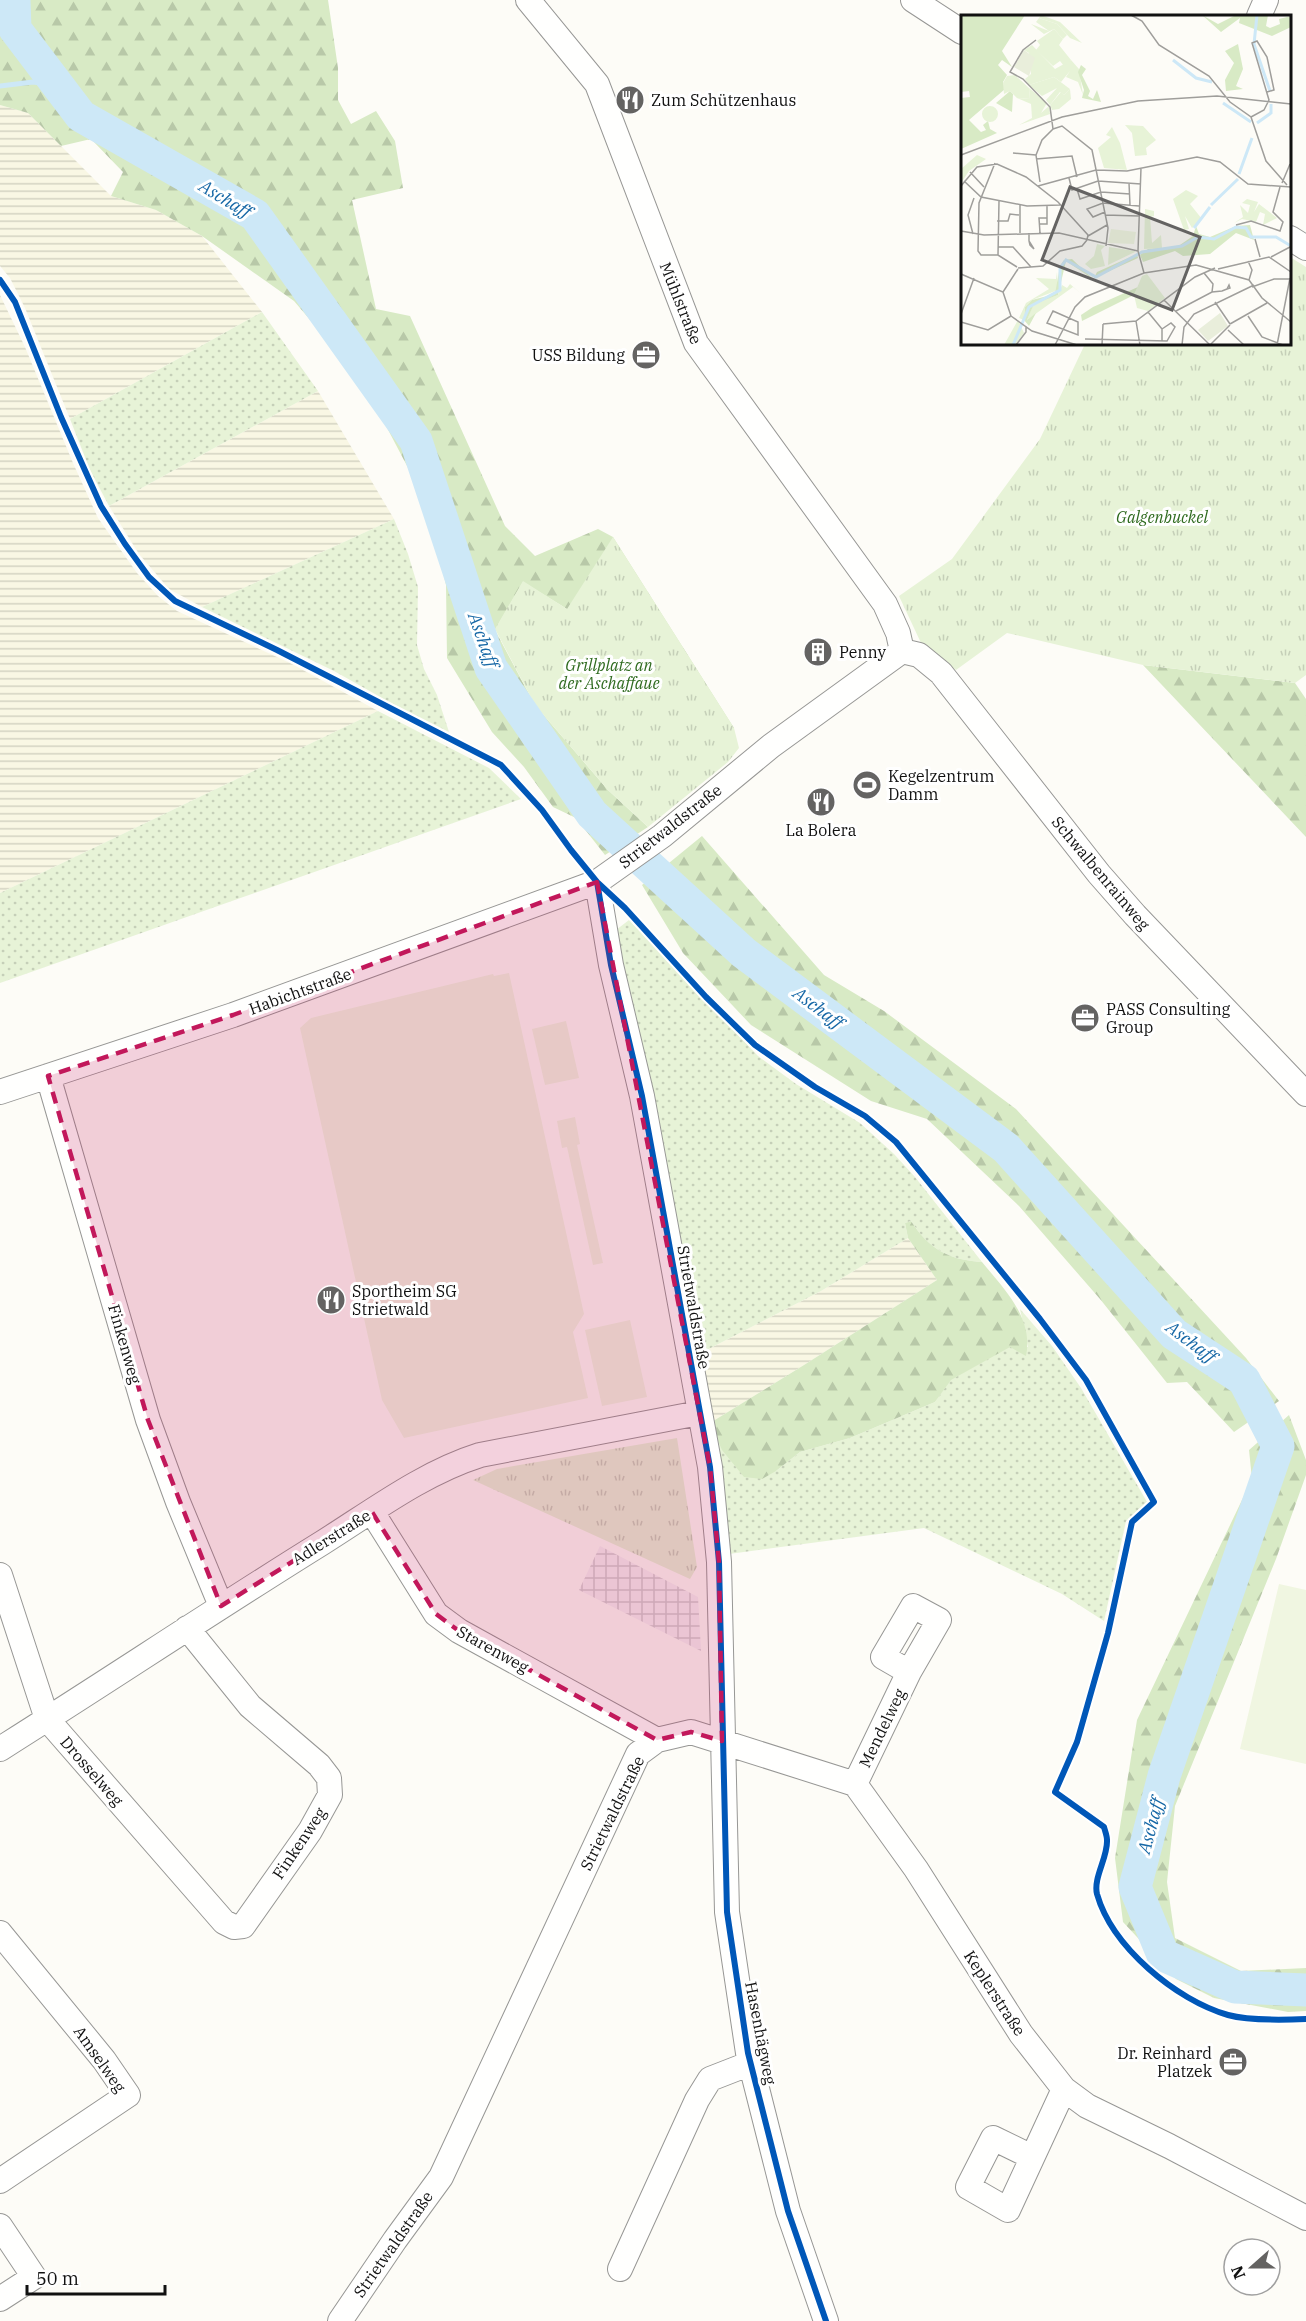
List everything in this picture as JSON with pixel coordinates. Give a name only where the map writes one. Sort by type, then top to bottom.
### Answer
[{"type":"street","name":"Mühlstraße","points":[[528,0],[597,84],[696,343],[885,604],[898,633],[902,651]]},
{"type":"street","points":[[913,0],[961,31]]},
{"type":"street","points":[[1259,15],[1266,0]]},
{"type":"street","points":[[1291,239],[1306,248]]},
{"type":"street","name":"Strietwaldstraße","points":[[340,2321],[441,2177],[638,1754],[657,1740],[691,1732],[722,1741],[719,1562],[710,1467],[642,1096],[611,965],[597,882],[662,836],[771,746],[902,651]]},
{"type":"street","name":"Schwalbenrainweg","points":[[902,651],[919,655],[941,673],[1099,874],[1135,915],[1306,1094]]},
{"type":"street","name":"Habichtstraße","points":[[0,1092],[233,1015],[597,882]]},
{"type":"street","name":"Finkenweg","points":[[48,1076],[148,1420],[178,1502],[221,1606]]},
{"type":"street","name":"Adlerstraße","points":[[0,1749],[221,1606],[453,1463],[480,1455],[699,1413]]},
{"type":"street","name":"Starenweg","points":[[372,1512],[436,1614],[459,1631],[657,1740]]},
{"type":"street","name":"Drosselweg","points":[[0,1575],[47,1719],[224,1922],[234,1928],[243,1926]]},
{"type":"street","name":"Finkenweg","points":[[188,1628],[250,1706],[320,1765],[329,1778],[330,1795],[310,1831],[243,1926]]},
{"type":"street","name":"Mendelweg","points":[[855,1784],[909,1672]]},
{"type":"street","points":[[722,1741],[855,1784]]},
{"type":"street","name":"Hasenhägweg","points":[[722,1741],[727,1912],[750,2063],[788,2211],[825,2321]]},
{"type":"street","name":"Keplerstraße","points":[[855,1784],[916,1869],[1021,2034],[1064,2089],[1087,2106],[1306,2218]]},
{"type":"street","name":"Amselweg","points":[[0,1933],[104,2060],[128,2095],[0,2181]]},
{"type":"street","name":"Hasenhägweg","points":[[620,2269],[697,2100],[710,2079],[750,2063]]},
{"type":"street","points":[[1032,2157],[1064,2089]]},
{"type":"street","points":[[0,2226],[34,2277],[0,2299]]},
{"type":"highlighted area","points":[[597,882],[710,1467],[719,1562],[722,1741],[691,1732],[657,1740],[459,1631],[436,1614],[372,1512],[221,1606],[148,1420],[48,1076],[233,1015]]},
{"type":"shaded area","points":[[0,105],[28,113],[111,196],[156,210],[202,236],[262,312],[70,419],[25,308],[10,278],[0,266]]},
{"type":"shaded area","points":[[0,295],[25,347],[98,518],[137,573],[158,596],[177,611],[290,663],[378,711],[0,893]]},
{"type":"shaded area","points":[[318,391],[394,519],[202,607],[169,589],[139,554],[109,506]]},
{"type":"shaded area","points":[[908,1238],[937,1280],[710,1423],[697,1355],[821,1291]]},
{"type":"shaded area","points":[[600,1546],[698,1597],[701,1651],[579,1590]]},
{"type":"green space","points":[[0,0],[328,0],[338,68],[338,100],[351,124],[376,111],[395,141],[403,188],[352,200],[376,309],[410,316],[505,526],[535,556],[598,529],[613,537],[734,728],[709,737],[567,609],[523,582],[495,630],[535,705],[608,790],[648,827],[605,855],[576,818],[553,807],[524,767],[492,732],[447,658],[446,585],[427,504],[363,382],[294,301],[202,236],[156,210],[111,196],[123,172],[91,139],[61,146],[28,113],[0,105]]},
{"type":"green space","name":"Galgenbuckel","points":[[1291,258],[1306,267],[1306,675],[1295,683],[1143,665],[1007,633],[956,670],[921,643],[899,596],[952,559],[1040,439],[1085,345],[1291,345]]},
{"type":"green space","points":[[262,312],[318,391],[109,506],[90,470],[70,419]]},
{"type":"green space","points":[[394,519],[418,587],[417,645],[449,732],[334,671],[202,607]]},
{"type":"green space","name":"Grillplatz an der Aschaffaue","points":[[613,537],[734,728],[739,748],[728,762],[648,827],[608,790],[535,705],[495,629],[523,581],[567,609]]},
{"type":"green space","points":[[1143,665],[1295,683],[1306,699],[1306,837]]},
{"type":"green space","points":[[378,711],[489,768],[521,799],[0,983],[0,893]]},
{"type":"green space","points":[[702,836],[824,975],[884,1011],[1016,1109],[1246,1358],[1279,1401],[1234,1432],[1187,1382],[1167,1383],[1100,1299],[1019,1206],[927,1119],[871,1101],[751,1025],[683,953],[642,885]]},
{"type":"green space","points":[[629,920],[758,1056],[796,1084],[860,1123],[894,1154],[982,1262],[960,1259],[941,1251],[925,1239],[911,1221],[905,1223],[908,1238],[821,1291],[697,1355],[616,930]]},
{"type":"green space","points":[[509,973],[584,1314],[573,1332],[588,1398],[404,1438],[382,1400],[300,1028],[311,1018],[493,974],[494,976]]},
{"type":"green space","points":[[566,1021],[579,1078],[545,1085],[532,1029]]},
{"type":"green space","points":[[575,1117],[580,1144],[577,1145],[603,1263],[593,1265],[567,1147],[562,1148],[557,1121]]},
{"type":"green space","points":[[911,1221],[925,1239],[941,1251],[960,1259],[982,1262],[1008,1294],[1021,1317],[1026,1329],[1026,1356],[1010,1347],[951,1380],[935,1402],[850,1438],[800,1452],[762,1479],[744,1477],[722,1450],[710,1423],[937,1280],[908,1238],[905,1223]]},
{"type":"green space","points":[[1020,1309],[1052,1346],[1081,1388],[1147,1502],[1126,1521],[1104,1621],[1062,1594],[924,1528],[729,1554],[710,1423],[776,1471],[800,1452],[850,1438],[935,1402],[950,1380],[1010,1346],[1028,1347]]},
{"type":"green space","points":[[630,1320],[647,1397],[602,1406],[585,1330]]},
{"type":"green space","points":[[1289,1415],[1306,1460],[1306,1475],[1276,1559],[1175,1806],[1167,1882],[1175,1938],[1241,1971],[1306,1968],[1306,2011],[1288,2012],[1214,1998],[1176,1979],[1123,1922],[1115,1858],[1137,1720],[1252,1479],[1249,1450]]},
{"type":"green space","points":[[677,1438],[697,1567],[690,1579],[473,1480],[497,1469]]},
{"type":"green space","points":[[1279,1584],[1306,1590],[1306,1764],[1240,1749]]},
{"type":"waterway","name":"Aschaff","points":[[14,0],[15,29],[81,116],[255,215],[416,441],[491,668],[592,814],[744,953],[1006,1148],[1174,1334],[1244,1380],[1278,1446],[1164,1776],[1135,1887],[1163,1955],[1235,1987],[1306,1990]]},
{"type":"waterway","points":[[0,86],[33,82],[56,85]]},
{"type":"cycle path","points":[[0,280],[15,302],[61,417],[101,506],[149,577],[175,601],[277,650],[501,765],[542,810],[597,882],[625,908],[706,997],[755,1045],[815,1087],[865,1116],[896,1142],[1040,1319],[1086,1380],[1154,1502],[1132,1522],[1108,1633],[1077,1742],[1055,1792],[1104,1827],[1107,1847],[1097,1881],[1097,1894],[1116,1933],[1149,1969],[1188,1997],[1208,2008],[1228,2015],[1256,2019],[1306,2019]]},
{"type":"cycle path","points":[[597,882],[611,965],[642,1096],[710,1467],[719,1562],[727,1912],[748,2053],[788,2211],[826,2321]]},
{"type":"place","name":"Zum Schützenhaus","points":[[630,100]]},
{"type":"place","name":"USS Bildung","points":[[646,355]]},
{"type":"place","name":"Penny","points":[[818,652]]},
{"type":"place","name":"Kegelzentrum Damm","points":[[867,785]]},
{"type":"place","name":"La Bolera","points":[[821,802]]},
{"type":"place","name":"PASS Consulting Group","points":[[1085,1018]]},
{"type":"place","name":"Sportheim SG Strietwald","points":[[331,1300]]},
{"type":"place","name":"Dr. Reinhard Platzek","points":[[1233,2062]]}]
